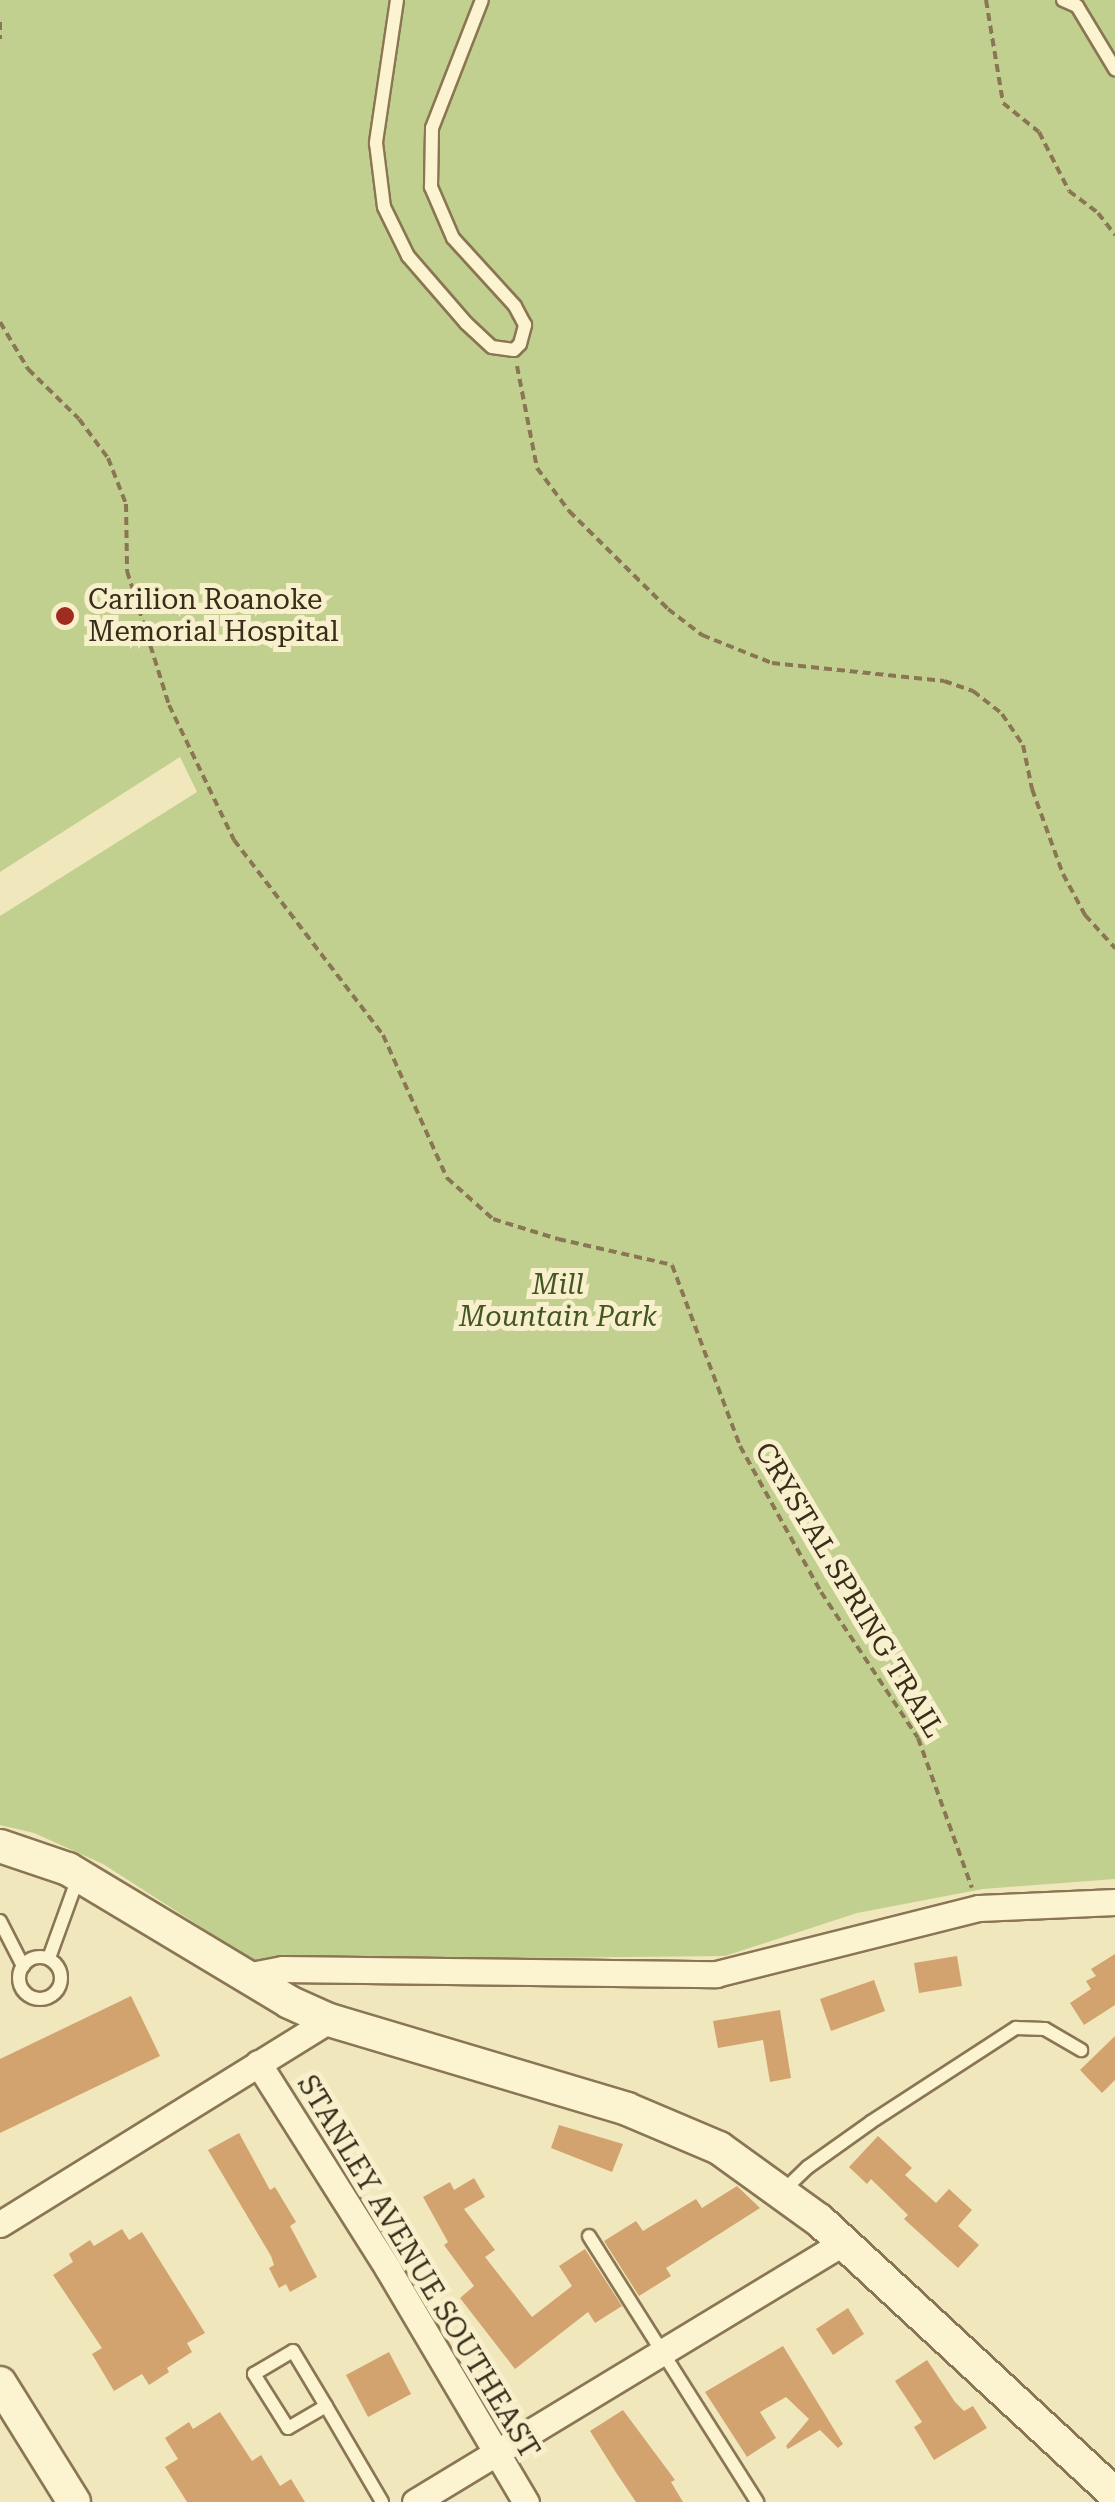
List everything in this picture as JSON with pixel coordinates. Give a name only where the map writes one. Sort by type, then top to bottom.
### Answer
[{"type":"street","points":[[0,1846],[78,1875],[246,1976],[329,2020],[674,2126],[718,2148],[784,2192],[844,2242],[1115,2494]]},
{"type":"street","points":[[246,1976],[282,1970],[716,1974],[980,1908],[1115,1902]]},
{"type":"street","points":[[0,2224],[329,2020]]},
{"type":"street","name":"STANLEY AVENUE SOUTHEAST","points":[[258,2063],[388,2269],[526,2502]]},
{"type":"street","points":[[415,2502],[844,2242]]},
{"type":"street","points":[[0,2382],[74,2502]]},
{"type":"lane","points":[[397,0],[376,144],[378,179],[390,227],[420,272],[466,323],[492,347],[514,350],[520,344],[525,324],[516,306],[453,238],[440,214],[430,173],[432,128],[482,0]]},
{"type":"lane","points":[[1062,0],[1084,3],[1115,68]]},
{"type":"lane","points":[[49,1958],[78,1875]]},
{"type":"lane","points":[[0,1922],[23,1966],[22,1990],[33,1999],[46,1999],[58,1991],[62,1978],[49,1958]]},
{"type":"lane","points":[[23,1966],[38,1957],[49,1958]]},
{"type":"lane","points":[[784,2192],[808,2167],[871,2122],[1016,2028],[1045,2029],[1081,2050]]},
{"type":"lane","points":[[589,2236],[758,2502]]},
{"type":"lane","points":[[326,2406],[288,2428],[254,2374],[292,2351],[326,2406],[382,2502]]},
{"type":"path","points":[[986,0],[1003,104],[1038,132],[1069,191],[1098,213],[1115,235]]},
{"type":"path","points":[[0,22],[0,39]]},
{"type":"path","name":"CRYSTAL SPRING TRAIL","points":[[0,322],[28,369],[80,419],[108,458],[126,504],[126,571],[169,705],[234,840],[382,1034],[447,1178],[493,1218],[558,1239],[672,1265],[740,1446],[822,1592],[918,1738],[980,1908]]},
{"type":"path","points":[[514,350],[537,468],[569,512],[668,609],[702,634],[772,664],[944,681],[973,691],[1002,714],[1022,745],[1032,789],[1063,874],[1086,915],[1115,948]]},
{"type":"green space","name":"Mill Mountain Park","points":[[0,0],[1115,0],[1115,1879],[983,1889],[857,1913],[725,1956],[254,1961],[103,1864],[34,1833],[0,1825],[0,916],[197,792],[180,757],[0,872]]},
{"type":"building","points":[[1115,1954],[1115,2005],[1084,2025],[1070,2003],[1091,1989],[1086,1981],[1096,1976],[1091,1969]]},
{"type":"building","points":[[957,1956],[962,1986],[919,1993],[914,1963]]},
{"type":"building","points":[[874,1980],[885,2011],[831,2031],[820,1999]]},
{"type":"building","points":[[131,1996],[160,2056],[0,2133],[0,2059]]},
{"type":"building","points":[[780,2010],[791,2078],[770,2082],[763,2040],[718,2048],[713,2021]]},
{"type":"building","points":[[1115,2036],[1115,2080],[1102,2093],[1080,2070]]},
{"type":"building","points":[[559,2125],[623,2144],[612,2172],[551,2148]]},
{"type":"building","points":[[239,2133],[270,2190],[275,2187],[296,2222],[290,2226],[317,2277],[290,2292],[286,2284],[279,2288],[269,2268],[274,2265],[271,2256],[208,2150]]},
{"type":"building","points":[[878,2136],[912,2168],[905,2175],[936,2203],[949,2189],[972,2210],[958,2226],[979,2245],[958,2268],[904,2219],[908,2215],[871,2179],[867,2184],[849,2167]]},
{"type":"building","points":[[474,2178],[485,2197],[464,2209],[495,2250],[485,2257],[532,2317],[572,2286],[559,2266],[585,2249],[622,2306],[595,2323],[588,2312],[515,2369],[460,2298],[474,2286],[444,2245],[448,2242],[423,2197],[450,2182],[454,2190]]},
{"type":"building","points":[[737,2186],[760,2208],[666,2268],[671,2276],[639,2296],[604,2241],[636,2221],[643,2231],[696,2199],[702,2208]]},
{"type":"building","points":[[122,2229],[129,2240],[142,2232],[205,2333],[187,2343],[192,2352],[149,2385],[142,2374],[114,2391],[92,2354],[102,2348],[53,2275],[73,2262],[69,2254],[90,2240],[94,2246]]},
{"type":"building","points":[[848,2308],[864,2334],[833,2355],[816,2329]]},
{"type":"building","points":[[783,2346],[843,2444],[838,2448],[820,2430],[788,2449],[786,2446],[809,2419],[786,2397],[760,2412],[776,2438],[747,2457],[705,2392]]},
{"type":"building","points":[[389,2352],[411,2394],[368,2417],[346,2375]]},
{"type":"building","points":[[927,2360],[955,2402],[964,2411],[973,2406],[987,2428],[934,2460],[914,2427],[922,2422],[895,2381]]},
{"type":"building","points":[[623,2410],[675,2480],[671,2482],[683,2502],[636,2502],[617,2474],[590,2431]]},
{"type":"building","points":[[220,2412],[252,2461],[261,2455],[280,2486],[291,2479],[305,2502],[187,2502],[165,2467],[178,2459],[165,2438],[189,2422],[193,2429]]},
{"type":"place","name":"Carilion Roanoke Memorial Hospital","points":[[65,616]]}]
